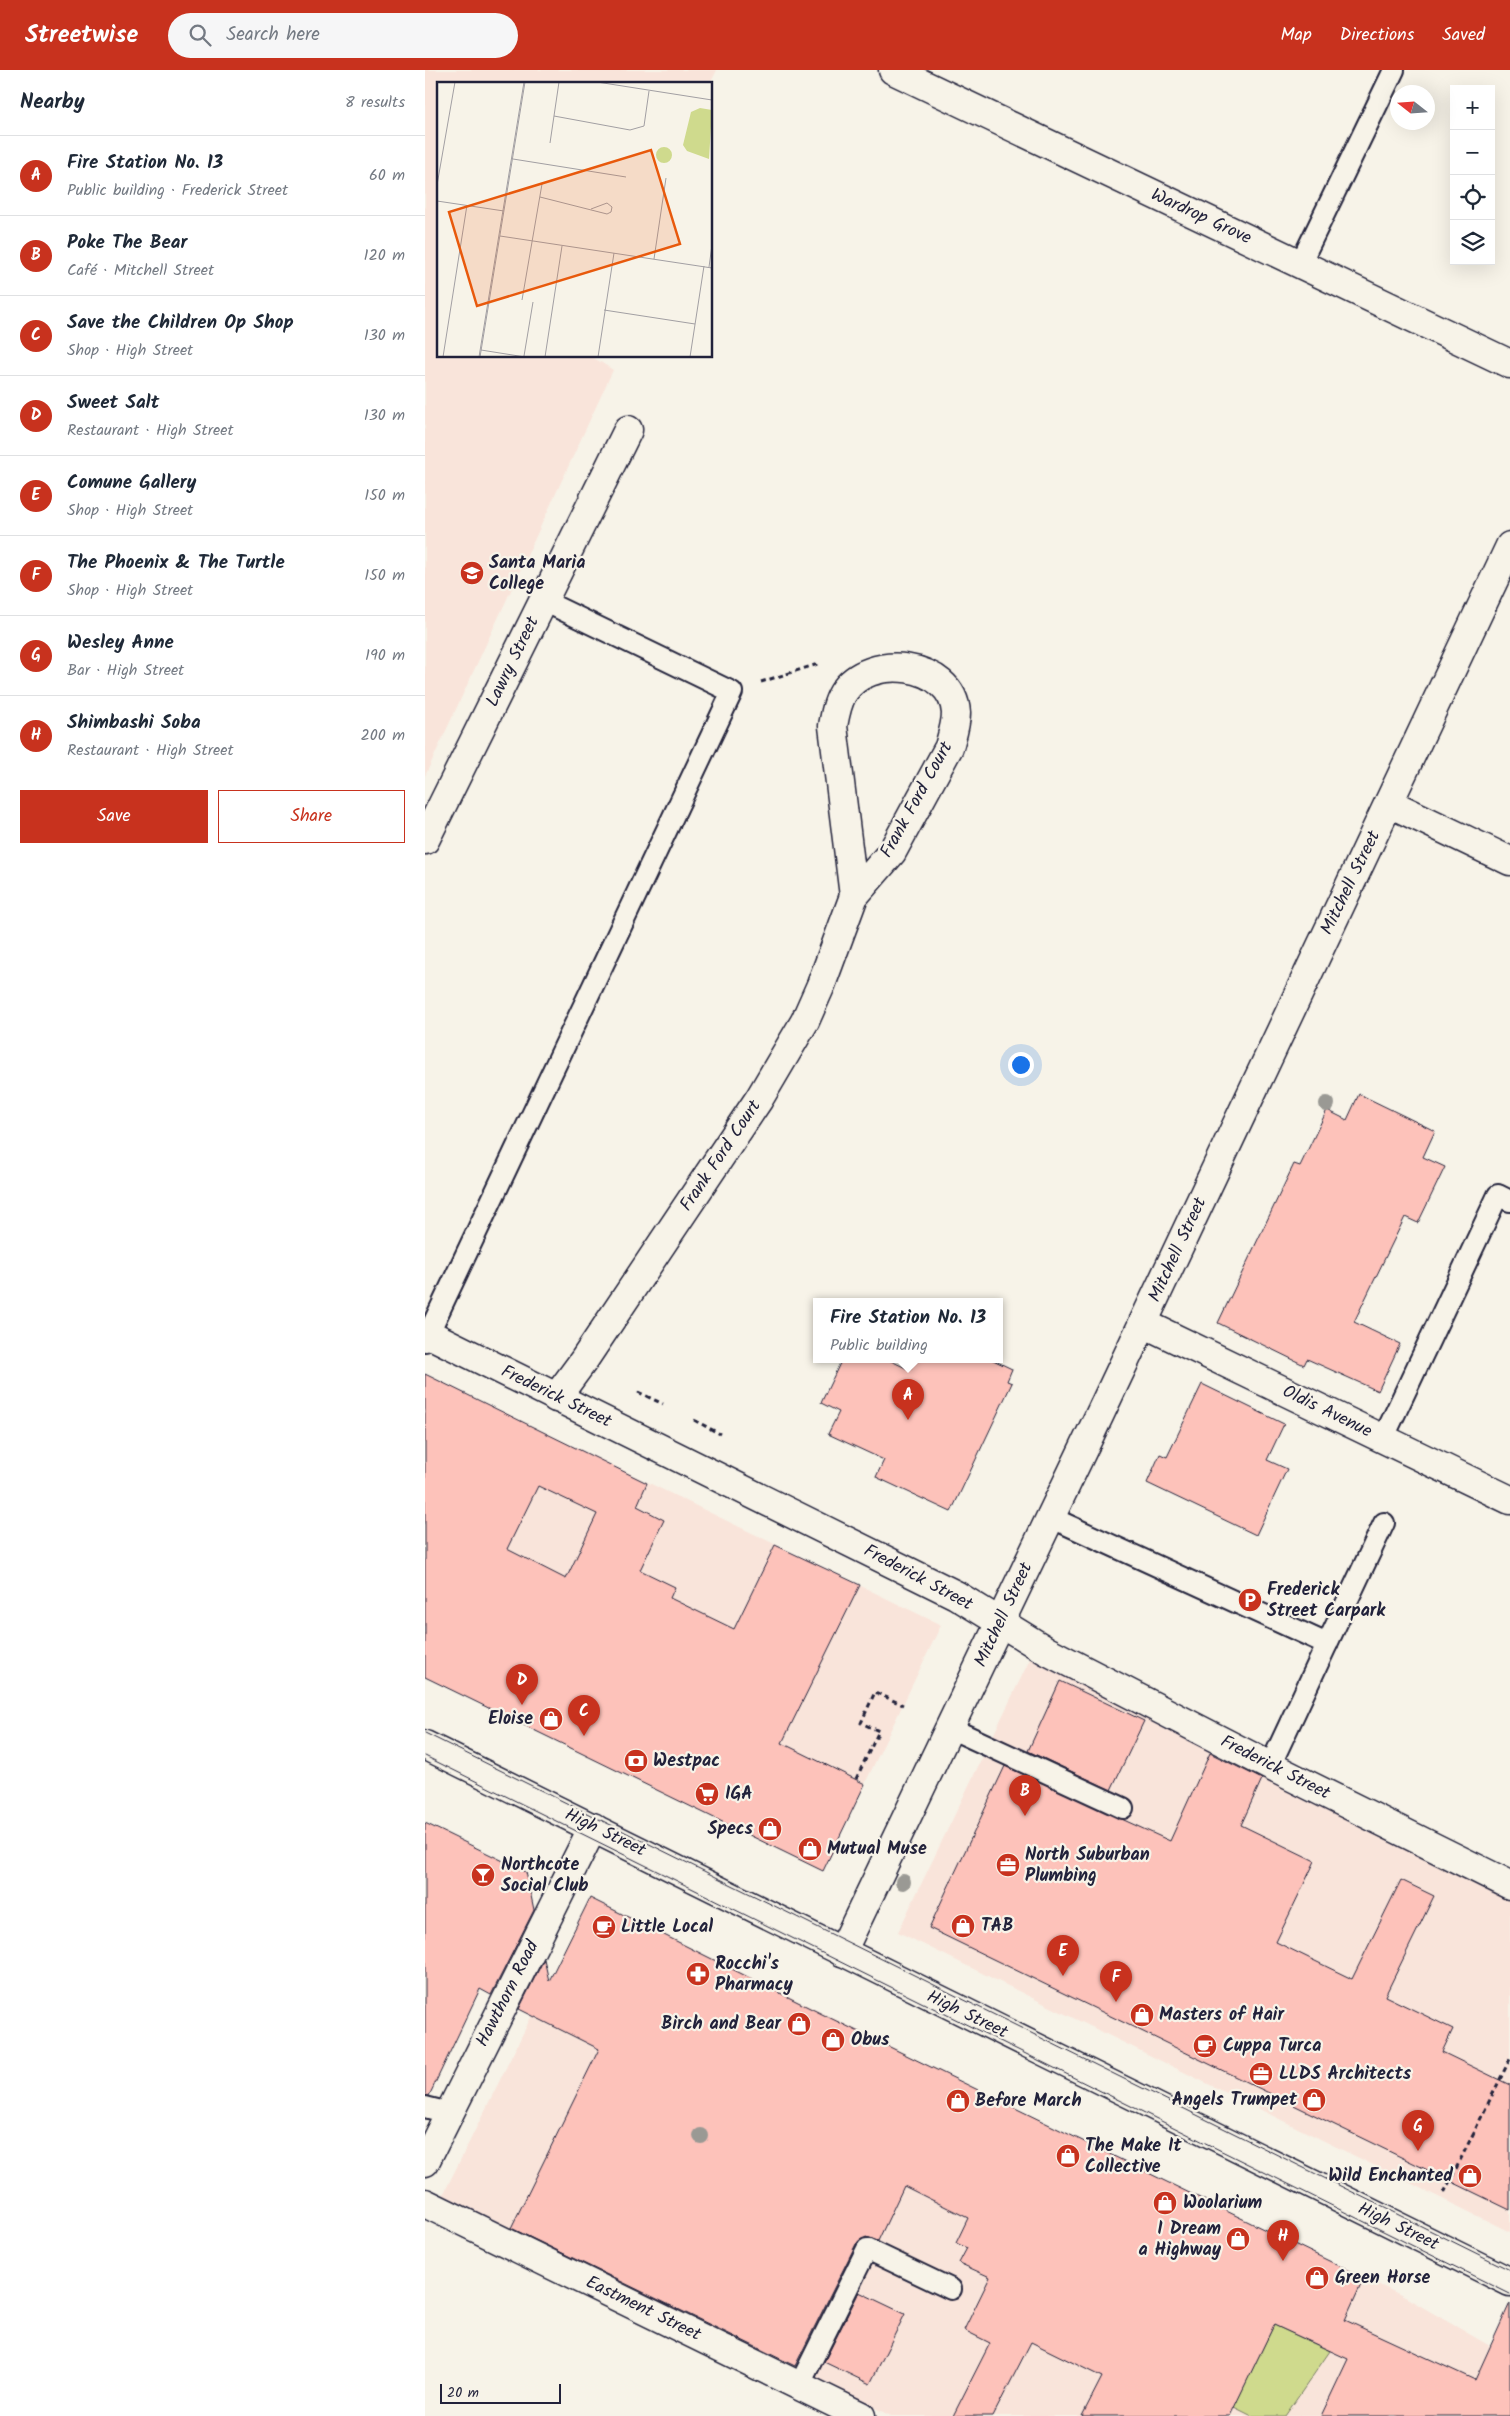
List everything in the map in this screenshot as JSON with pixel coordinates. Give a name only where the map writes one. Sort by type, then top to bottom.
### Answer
[{"type":"street","name":"Wardrop Grove","points":[[893,70],[1510,364]]},
{"type":"street","name":"Lawry Street","points":[[425,840],[629,430]]},
{"type":"street","name":"Mitchell Street","points":[[841,1952],[1143,1323],[1510,546]]},
{"type":"street","name":"Frank Ford Court","points":[[556,1398],[584,1360],[726,1148],[784,1057],[821,985],[854,896],[892,852],[949,747],[956,711],[950,694],[936,680],[919,671],[899,666],[877,669],[859,678],[844,692],[836,710],[833,726],[854,896]]},
{"type":"street","points":[[1389,803],[1510,862]]},
{"type":"street","name":"Oldis Avenue","points":[[1143,1323],[1510,1500]]},
{"type":"street","name":"Frederick Street","points":[[427,1337],[556,1398],[956,1595],[1047,1651],[1270,1766],[1510,1885]]},
{"type":"street","name":"High Street","points":[[425,1745],[1510,2282]]},
{"type":"street","name":"Hawthorn Road","points":[[425,2162],[437,2110],[593,1827]]},
{"type":"street","name":"Eastment Street","points":[[425,2203],[861,2416]]},
{"type":"lane","points":[[1300,264],[1394,70]]},
{"type":"lane","points":[[427,1337],[731,692],[544,601]]},
{"type":"lane","points":[[1383,1439],[1498,1195],[1510,1201]]},
{"type":"lane","points":[[1050,1517],[1327,1644]]},
{"type":"lane","points":[[1270,1766],[1384,1523]]},
{"type":"lane","points":[[950,1728],[1123,1808]]},
{"type":"lane","points":[[799,2386],[867,2249],[951,2289]]},
{"type":"path","points":[[731,692],[826,661],[859,678]]},
{"type":"path","points":[[637,1392],[663,1404]]},
{"type":"path","points":[[694,1420],[720,1434]]},
{"type":"path","points":[[856,1779],[879,1732],[861,1723],[875,1692],[903,1705]]},
{"type":"path","points":[[1444,2193],[1510,2059]]},
{"type":"shaded area","name":"Santa Maria College","points":[[425,70],[717,70],[711,82],[437,82],[437,358],[594,358],[613,370],[425,776]]},
{"type":"shaded area","points":[[425,1374],[941,1625],[823,1871],[425,1677]]},
{"type":"shaded area","points":[[1031,1657],[1510,1893],[1510,2232],[898,1932]]},
{"type":"shaded area","points":[[590,1898],[1218,2208],[1405,2297],[1490,2346],[1510,2416],[891,2416],[443,2195]]},
{"type":"green space","points":[[1274,2325],[1330,2351],[1285,2416],[1252,2416],[1234,2407]]},
{"type":"building","points":[[1359,1094],[1435,1131],[1423,1157],[1445,1167],[1418,1223],[1405,1217],[1354,1322],[1400,1344],[1378,1391],[1307,1359],[1304,1365],[1218,1323],[1294,1164],[1300,1166],[1327,1110],[1347,1120]]},
{"type":"building","points":[[840,1363],[895,1363],[910,1370],[913,1363],[999,1363],[1012,1369],[1007,1381],[1012,1383],[951,1512],[876,1477],[884,1460],[828,1434],[839,1412],[821,1403]]},
{"type":"building","points":[[425,1374],[647,1483],[637,1506],[664,1520],[640,1570],[675,1587],[670,1598],[734,1629],[775,1545],[860,1585],[782,1743],[865,1784],[823,1871],[425,1677]],"holes":[[[538,1486],[597,1514],[566,1579],[507,1549]]]},
{"type":"building","points":[[1202,1384],[1284,1424],[1267,1460],[1287,1469],[1256,1535],[1147,1483],[1160,1454],[1167,1457]]},
{"type":"building","points":[[1060,1681],[1144,1721],[1111,1790],[1028,1751]]},
{"type":"building","points":[[1210,1753],[1262,1779],[1241,1825],[1315,1861],[1276,1942],[1352,1979],[1401,1880],[1434,1896],[1385,1996],[1453,2029],[1442,2052],[1510,2085],[1510,2210],[929,1928],[1005,1766],[1170,1841]]},
{"type":"building","points":[[425,1823],[526,1872],[534,1910],[491,1995],[480,1989],[429,2096],[425,2095]]},
{"type":"building","points":[[590,1898],[822,2014],[1364,2278],[1345,2320],[1475,2380],[1510,2303],[1510,2416],[1321,2416],[1348,2359],[1274,2325],[1230,2416],[1082,2416],[1102,2377],[1031,2342],[993,2416],[953,2416],[990,2343],[964,2330],[990,2277],[959,2263],[967,2248],[956,2243],[968,2218],[904,2186],[878,2241],[866,2237],[856,2244],[795,2366],[511,2228],[599,2049],[519,2009],[544,1959],[549,1981]]},
{"type":"building","points":[[859,2292],[905,2314],[870,2384],[824,2362]]},
{"type":"tram line","points":[[425,1733],[1510,2270]]},
{"type":"tram line","points":[[425,1756],[1510,2294]]},
{"type":"place","name":"Santa Maria College","points":[[472,573]]},
{"type":"place","name":"Fire Station No. 13","points":[[908,1420]]},
{"type":"place","name":"Frederick Street Carpark","points":[[1250,1600]]},
{"type":"place","name":"Sweet Salt","points":[[522,1705]]},
{"type":"place","name":"Eloise","points":[[551,1719]]},
{"type":"place","name":"Save the Children Op Shop","points":[[584,1736]]},
{"type":"place","name":"Westpac","points":[[636,1761]]},
{"type":"place","name":"IGA","points":[[707,1794]]},
{"type":"place","name":"Poke The Bear","points":[[1025,1816]]},
{"type":"place","name":"Specs","points":[[770,1829]]},
{"type":"place","name":"Mutual Muse","points":[[810,1849]]},
{"type":"place","name":"North Suburban Plumbing","points":[[1008,1865]]},
{"type":"place","name":"Northcote Social Club","points":[[483,1875]]},
{"type":"place","name":"TAB","points":[[963,1926]]},
{"type":"place","name":"Little Local","points":[[604,1927]]},
{"type":"place","name":"Rocchi's Pharmacy","points":[[698,1974]]},
{"type":"place","name":"Comune Gallery","points":[[1063,1976]]},
{"type":"place","name":"The Phoenix & The Turtle","points":[[1116,2002]]},
{"type":"place","name":"Masters of Hair","points":[[1142,2015]]},
{"type":"place","name":"Birch and Bear","points":[[799,2024]]},
{"type":"place","name":"Obus","points":[[833,2040]]},
{"type":"place","name":"Cuppa Turca","points":[[1205,2046]]},
{"type":"place","name":"LLDS Architects","points":[[1261,2074]]},
{"type":"place","name":"Angels Trumpet","points":[[1314,2100]]},
{"type":"place","name":"Before March","points":[[958,2101]]},
{"type":"place","name":"Wesley Anne","points":[[1418,2151]]},
{"type":"place","name":"The Make It Collective","points":[[1068,2156]]},
{"type":"place","name":"Wild Enchanted","points":[[1470,2176]]},
{"type":"place","name":"Woolarium","points":[[1165,2203]]},
{"type":"place","name":"I Dream a Highway","points":[[1238,2239]]},
{"type":"place","name":"Shimbashi Soba","points":[[1283,2261]]},
{"type":"place","name":"Green Horse","points":[[1317,2278]]}]
